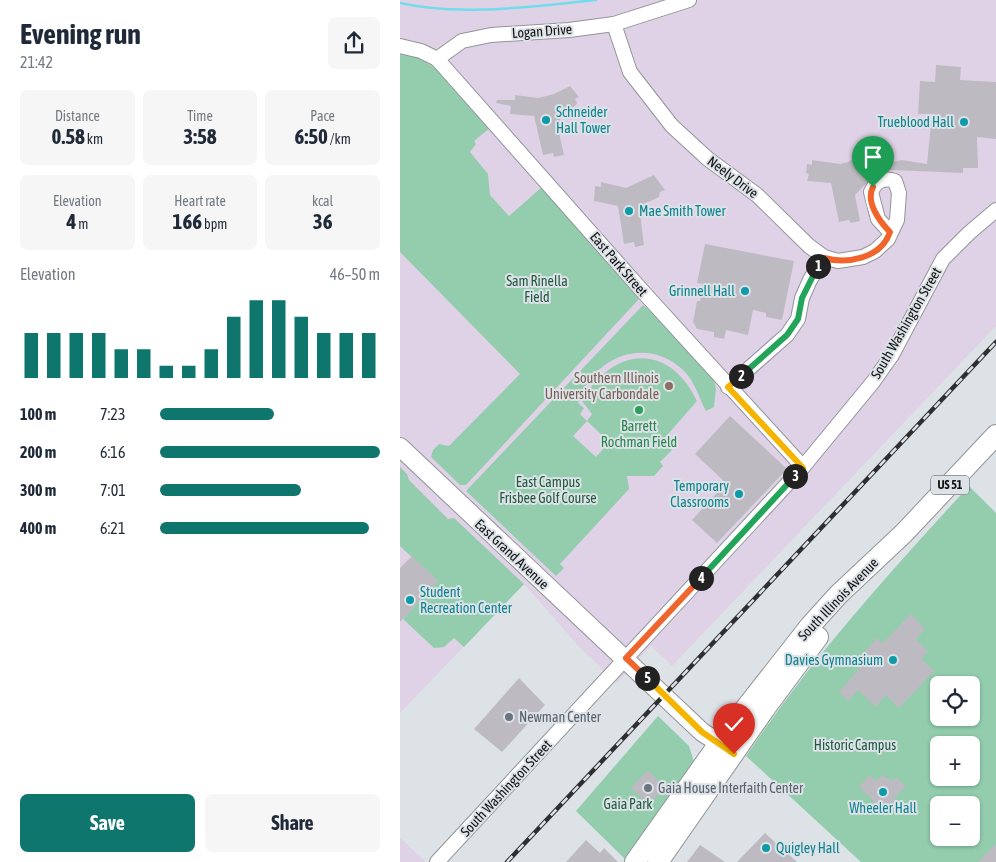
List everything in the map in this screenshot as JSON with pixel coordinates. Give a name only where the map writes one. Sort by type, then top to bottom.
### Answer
[{"type":"highway","name":"South Illinois Avenue","points":[[658,862],[727,748],[810,626],[839,594],[904,534],[996,436]]},
{"type":"highway","name":"South Illinois Avenue","points":[[635,862],[727,748]]},
{"type":"main road","name":"East Grand Avenue","points":[[400,447],[626,658],[702,732],[727,748]]},
{"type":"street","name":"Logan Drive","points":[[437,59],[462,40],[491,35],[569,30],[614,24],[689,0]]},
{"type":"street","name":"Neely Drive","points":[[614,24],[630,72],[672,126],[708,159],[757,195],[809,246],[824,258]]},
{"type":"street","points":[[400,46],[422,51],[437,59]]},
{"type":"street","name":"East Park Street","points":[[437,59],[728,387],[803,468]]},
{"type":"street","name":"South Washington Street","points":[[438,862],[803,468],[873,382],[892,355],[942,259],[996,210]]},
{"type":"street","points":[[728,387],[787,335],[798,319],[802,298],[810,280],[824,258],[838,261],[863,257],[875,251],[888,239],[890,232]]},
{"type":"shaded area","name":"Southern Illinois University Carbondale","points":[[400,0],[996,0],[996,326],[672,666],[651,646],[617,683],[580,648],[524,584],[400,713]]},
{"type":"shaded area","points":[[400,838],[426,862],[400,862]]},
{"type":"green space","name":"Sam Rinella Field","points":[[400,54],[418,58],[435,68],[490,128],[474,141],[476,144],[470,152],[488,174],[490,195],[509,216],[542,187],[639,299],[466,485],[460,485],[431,457],[433,450],[439,444],[449,446],[520,374],[400,252]]},
{"type":"green space","name":"East Campus Frisbee Golf Course","points":[[643,305],[667,326],[713,376],[716,389],[714,407],[706,411],[688,375],[669,360],[654,354],[638,353],[623,356],[608,363],[596,373],[585,387],[578,403],[584,408],[580,414],[587,421],[592,414],[582,401],[595,383],[609,370],[625,361],[641,358],[656,361],[672,368],[685,382],[697,401],[662,441],[672,450],[660,462],[663,466],[654,476],[627,476],[629,489],[560,564],[564,568],[556,576],[466,491]],"holes":[[[587,421],[609,442],[596,457],[573,436]]]},
{"type":"green space","name":"East Campus Frisbee Golf Course","points":[[400,467],[407,474],[409,480],[448,519],[454,518],[524,584],[464,647],[454,638],[444,647],[434,648],[403,619],[437,581],[400,546]]},
{"type":"green space","name":"Historic Campus","points":[[969,486],[996,513],[996,862],[861,862],[746,756],[797,685],[881,584]]},
{"type":"green space","name":"Gaia Park","points":[[658,716],[689,746],[694,762],[627,861],[576,811]]},
{"type":"building","name":"Trueblood Hall","points":[[936,65],[961,67],[960,80],[996,82],[996,139],[977,137],[978,168],[963,168],[963,173],[892,170],[876,173],[855,195],[860,221],[851,223],[849,220],[839,222],[831,183],[807,181],[809,174],[806,173],[807,164],[812,165],[812,160],[840,164],[848,162],[867,151],[877,166],[902,160],[927,164],[932,114],[918,114],[920,81],[935,82]]},
{"type":"building","name":"Schneider Hall Tower","points":[[570,86],[579,97],[575,99],[577,103],[575,106],[560,114],[563,116],[557,124],[564,155],[554,157],[553,153],[543,155],[534,116],[510,114],[511,106],[496,103],[497,100],[515,100],[515,95],[538,98],[554,94]]},
{"type":"building","name":"Mae Smith Tower","points":[[654,175],[665,190],[660,192],[659,197],[644,204],[647,208],[640,214],[644,245],[635,247],[634,242],[624,244],[618,206],[594,201],[595,186],[601,187],[601,182],[626,188]]},
{"type":"building","name":"Grinnell Hall","points":[[705,244],[794,261],[782,320],[766,317],[766,313],[753,310],[748,335],[726,330],[724,339],[714,337],[714,332],[697,329],[693,322],[697,301],[700,301],[702,284],[697,283]]},
{"type":"building","name":"Temporary Classrooms","points":[[730,416],[787,469],[717,543],[692,520],[726,483],[695,454]]},
{"type":"building","name":"Student Recreation Center","points":[[412,556],[438,581],[400,622],[400,568]]},
{"type":"building","name":"Davies Gymnasium","points":[[911,614],[925,629],[916,639],[928,651],[921,659],[934,671],[899,708],[886,695],[876,707],[858,690],[848,701],[839,692],[865,662],[860,656],[877,638],[883,643]]},
{"type":"building","name":"Newman Center","points":[[519,678],[545,705],[502,752],[474,729]]},
{"type":"building","name":"Gaia House Interfaith Center","points":[[648,770],[665,788],[649,805],[631,788]]},
{"type":"building","name":"Wheeler Hall","points":[[870,775],[876,781],[882,775],[892,781],[896,777],[906,787],[894,798],[898,801],[887,812],[884,809],[881,813],[873,812],[871,808],[873,800],[859,787]]},
{"type":"building","name":"Quigley Hall","points":[[765,833],[797,862],[737,862]]},
{"type":"building","points":[[586,840],[600,853],[604,848],[618,862],[566,862]]},
{"type":"building","points":[[996,844],[996,862],[978,862]]},
{"type":"building","points":[[700,845],[725,862],[687,862]]},
{"type":"waterway","points":[[400,3],[424,7],[473,10],[596,0]]},
{"type":"railway","points":[[507,862],[996,342]]},
{"type":"place","name":"Schneider Hall Tower","points":[[546,120]]},
{"type":"place","name":"Trueblood Hall","points":[[964,122]]},
{"type":"place","name":"Mae Smith Tower","points":[[629,211]]},
{"type":"place","name":"Grinnell Hall","points":[[745,291]]},
{"type":"place","name":"Southern Illinois University Carbondale","points":[[669,386]]},
{"type":"place","name":"Barrett Rochman Field","points":[[639,410]]},
{"type":"place","name":"Temporary Classrooms","points":[[739,494]]},
{"type":"place","name":"Student Recreation Center","points":[[410,600]]},
{"type":"place","name":"Davies Gymnasium","points":[[893,660]]},
{"type":"place","name":"Newman Center","points":[[509,717]]},
{"type":"place","name":"Gaia House Interfaith Center","points":[[648,788]]},
{"type":"place","name":"Wheeler Hall","points":[[883,792]]},
{"type":"place","name":"Quigley Hall","points":[[766,848]]},
{"type":"route","points":[[734,754],[702,732],[626,658],[803,468],[728,387],[787,335],[798,319],[802,298],[810,280],[824,258],[838,261],[863,257],[875,251],[888,239],[890,232],[878,218],[873,206],[870,192],[873,187]]}]
